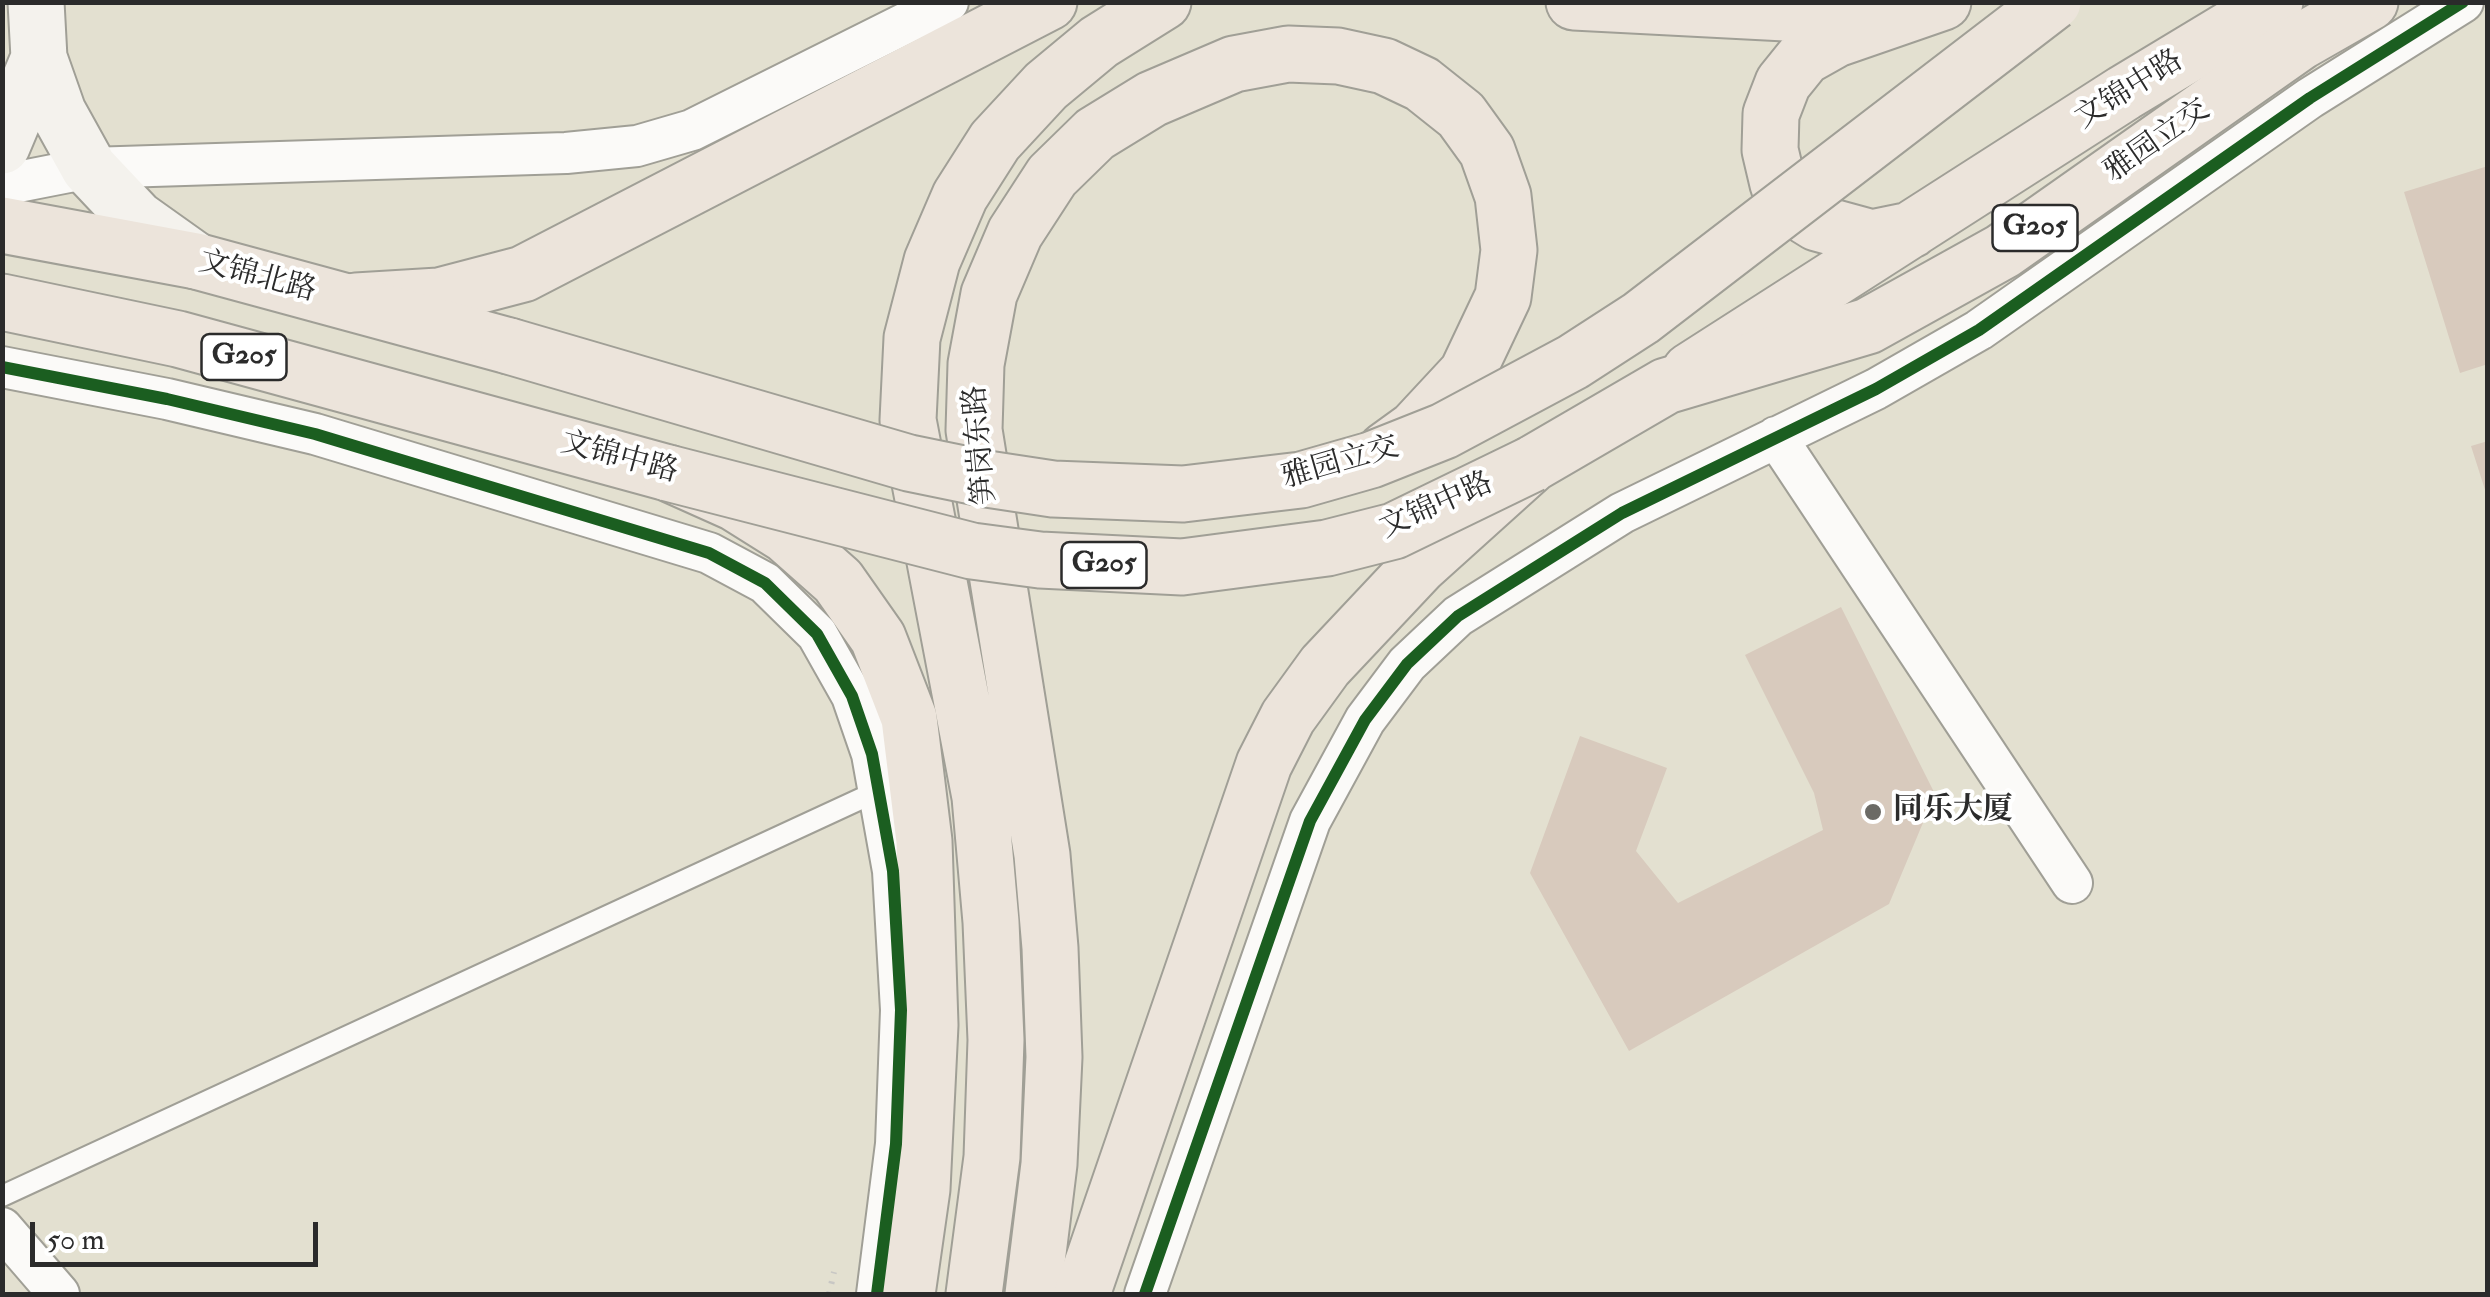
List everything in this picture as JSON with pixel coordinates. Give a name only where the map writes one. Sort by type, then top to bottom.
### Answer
[{"type":"main road","points":[[348,302],[439,296],[523,274],[1049,2]]},
{"type":"main road","points":[[1574,2],[1805,14],[1942,3]]},
{"type":"main road","name":"雅园立交","points":[[509,346],[909,463],[1053,488],[1213,491],[1301,480],[1371,460],[1459,423],[1573,362],[1641,318],[2053,2]]},
{"type":"main road","name":"文锦中路","points":[[2,302],[178,339],[668,473],[972,550],[1040,560],[1182,567],[1327,548],[1394,531],[1532,464],[1666,386],[2275,2]]},
{"type":"main road","name":"雅园立交","points":[[1666,386],[1868,326],[2003,251],[2300,42],[2370,2]]},
{"type":"main road","name":"笋岗东路","points":[[974,1294],[992,1157],[996,1040],[992,922],[980,797],[908,420],[912,338],[932,261],[960,196],[995,141],[1046,86],[1099,42],[1164,3]]},
{"type":"main road","points":[[1914,229],[1872,238],[1816,223],[1796,210],[1778,184],[1770,150],[1771,114],[1783,83],[1804,58],[1836,39],[1942,3]]},
{"type":"main road","name":"笋岗东路","points":[[1033,1294],[1049,1164],[1054,1057],[1050,948],[1042,855],[974,430],[976,364],[990,294],[1014,233],[1052,176],[1096,134],[1152,99],[1234,64],[1288,54],[1369,62],[1422,84],[1460,115],[1487,151],[1503,196],[1509,250],[1502,297],[1486,341],[1468,373],[1416,429],[1371,460]]},
{"type":"main road","name":"文锦北路","points":[[2,225],[196,261],[509,346]]},
{"type":"main road","points":[[1082,1294],[1242,818],[1288,717],[1324,666],[1420,565],[1532,464]]},
{"type":"main road","points":[[668,473],[735,503],[786,535],[838,580],[878,638],[908,718],[924,842],[930,1025],[922,1188],[906,1294]]},
{"type":"street","points":[[36,2],[39,58],[58,112],[88,168],[137,219],[196,261]]},
{"type":"street","points":[[2,185],[88,168],[566,154],[637,146],[692,130],[948,2]]},
{"type":"street","points":[[1145,1294],[1310,822],[1365,720],[1407,664],[1458,616],[1622,513],[1876,388],[1979,330],[2310,98],[2463,2]]},
{"type":"street","points":[[2,146],[39,58]]},
{"type":"street","points":[[2,367],[167,398],[315,434],[709,554],[765,582],[818,634],[852,696],[882,790],[894,871],[902,1010],[896,1144],[877,1294]]},
{"type":"street","points":[[1776,437],[2072,882]]},
{"type":"street","points":[[2,1228],[59,1294]]},
{"type":"lane","points":[[2,1196],[882,790]]},
{"type":"path","points":[[830,1294],[834,1272]]},
{"type":"building","points":[[2488,166],[2488,364],[2460,373],[2404,192]]},
{"type":"building","points":[[2488,441],[2488,496],[2487,496],[2471,446]]},
{"type":"building","name":"同乐大厦","points":[[1841,607],[1935,794],[1889,904],[1629,1051],[1530,873],[1580,736],[1667,768],[1636,851],[1678,903],[1823,830],[1814,793],[1745,655]]},
{"type":"cycle path","points":[[1145,1294],[1310,821],[1365,720],[1407,664],[1458,616],[1622,513],[1876,389],[1979,330],[2310,98],[2463,2]]},
{"type":"cycle path","points":[[2,367],[167,399],[315,434],[709,553],[765,583],[817,634],[852,696],[872,754],[893,871],[901,1010],[896,1144],[877,1294]]},
{"type":"place","name":"同乐大厦","points":[[1873,812]]}]
